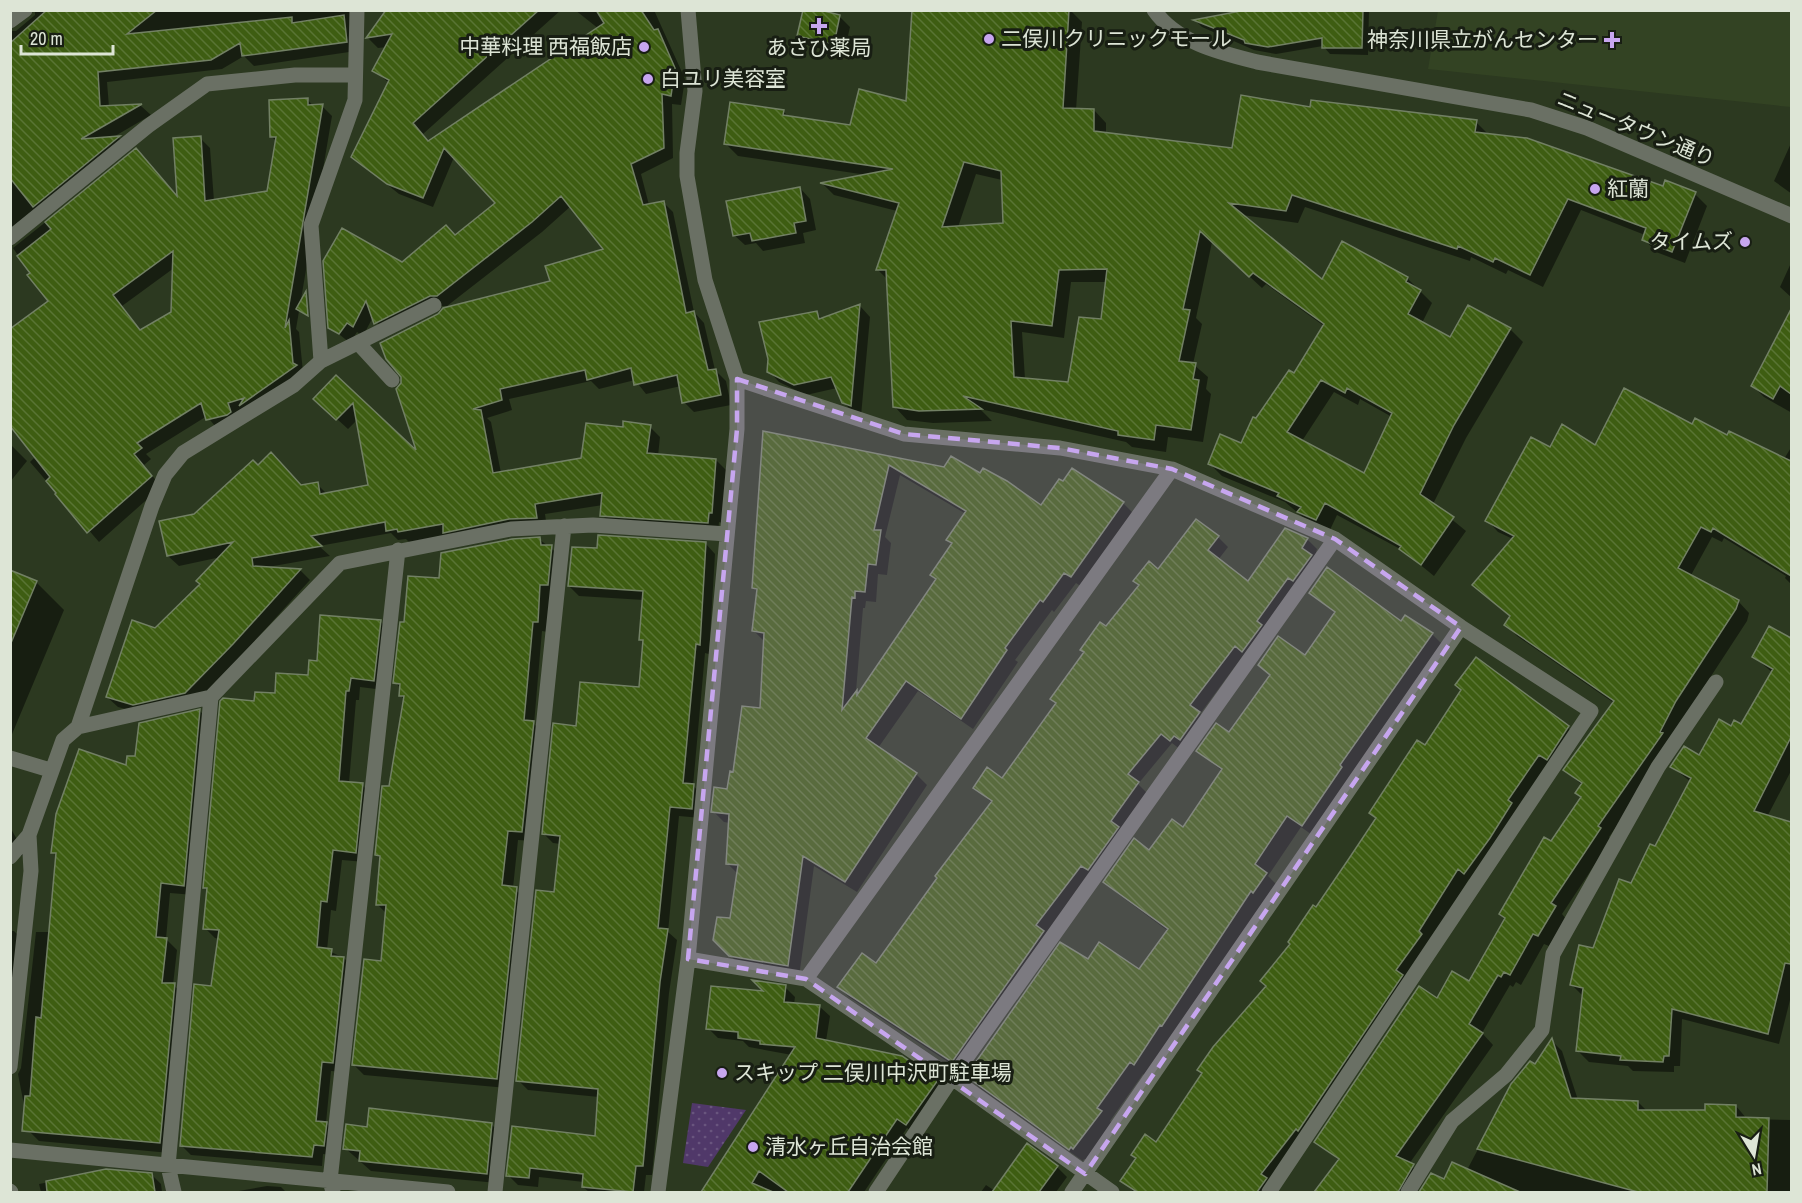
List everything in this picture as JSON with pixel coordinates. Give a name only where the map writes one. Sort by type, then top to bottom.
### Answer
[{"type":"street","points":[[10,21],[24,10]]},
{"type":"street","points":[[321,361],[311,225],[355,100],[357,10]]},
{"type":"street","points":[[658,1192],[688,960],[737,429],[737,379],[705,280],[687,176],[687,153],[695,91],[688,10]]},
{"type":"street","name":"ニュータウン通り","points":[[1154,10],[1173,31],[1224,54],[1324,75],[1531,111],[1576,125],[1791,216]]},
{"type":"street","points":[[10,238],[148,126],[207,84],[295,75],[355,75]]},
{"type":"street","points":[[78,727],[148,518],[165,476],[183,453],[294,385],[321,361],[434,305]]},
{"type":"street","points":[[358,343],[392,380]]},
{"type":"street","points":[[737,379],[904,434],[1060,448],[1172,469],[1335,539],[1461,627],[1591,711],[1269,1192]]},
{"type":"street","points":[[806,979],[1172,469]]},
{"type":"street","points":[[10,1066],[31,871],[29,835],[50,770],[63,740],[78,727],[211,697],[340,563],[511,530],[564,526],[593,525],[727,534]]},
{"type":"street","points":[[495,1192],[564,526]]},
{"type":"street","points":[[876,1192],[952,1078],[1335,539]]},
{"type":"street","points":[[332,1187],[398,550]]},
{"type":"street","points":[[1072,1192],[1461,627]]},
{"type":"street","points":[[1408,1192],[1452,1121],[1506,1076],[1542,1030],[1553,954],[1658,767],[1716,682]]},
{"type":"street","points":[[174,1192],[168,1166],[211,697]]},
{"type":"street","points":[[10,758],[50,770]]},
{"type":"street","points":[[10,857],[29,835]]},
{"type":"street","points":[[688,960],[806,979],[952,1078],[1112,1192]]},
{"type":"street","points":[[10,1150],[168,1166],[332,1187],[448,1192]]},
{"type":"highlighted area","points":[[737,379],[904,434],[1060,448],[1172,469],[1335,539],[1461,627],[1085,1174],[806,979],[688,959],[737,429]]},
{"type":"shaded area","name":"神奈川県立がんセンター","points":[[1438,11],[1791,11],[1791,107],[1428,69]]},
{"type":"shaded area","points":[[692,1103],[746,1110],[708,1167],[683,1163]]},
{"type":"building","points":[[47,10],[157,10],[127,34],[292,17],[292,23],[344,15],[347,42],[242,56],[240,43],[211,60],[98,72],[100,106],[142,104],[81,139],[120,136],[33,207],[10,178],[10,43]]},
{"type":"building","points":[[386,10],[539,10],[413,123],[428,141],[604,23],[596,10],[641,10],[654,30],[658,29],[675,68],[671,96],[662,94],[664,148],[631,164],[643,205],[664,201],[686,313],[694,311],[708,370],[716,369],[721,395],[682,403],[677,375],[634,385],[631,368],[587,380],[585,370],[500,389],[502,400],[473,409],[481,410],[493,473],[581,458],[586,423],[623,427],[623,421],[651,425],[647,453],[716,459],[712,513],[709,513],[708,523],[600,516],[602,493],[535,504],[537,518],[509,519],[443,533],[443,524],[398,532],[397,529],[386,531],[385,522],[311,536],[322,546],[252,558],[253,566],[301,569],[185,693],[133,705],[106,697],[132,620],[155,628],[200,584],[196,581],[233,542],[167,556],[159,521],[194,514],[253,460],[258,465],[271,452],[301,485],[318,482],[320,494],[368,485],[353,403],[336,420],[313,399],[336,375],[416,450],[396,389],[401,383],[401,377],[386,359],[380,343],[438,314],[443,308],[550,281],[545,266],[603,249],[561,196],[532,222],[437,296],[430,296],[374,324],[366,301],[353,327],[347,323],[339,334],[328,328],[323,261],[342,228],[402,262],[446,225],[455,235],[495,203],[444,148],[423,198],[387,184],[351,157],[389,80],[372,71],[392,34],[366,38]]},
{"type":"building","name":"あさひ薬局","points":[[803,10],[820,10],[840,15],[834,44],[797,36]]},
{"type":"building","points":[[912,10],[1069,10],[1063,108],[1094,109],[1094,131],[1232,148],[1241,95],[1310,107],[1311,100],[1477,120],[1475,132],[1527,138],[1663,186],[1665,180],[1696,192],[1672,252],[1642,240],[1646,228],[1568,199],[1530,275],[1495,258],[1493,262],[1458,246],[1457,249],[1292,195],[1286,211],[1229,203],[1322,279],[1342,241],[1408,277],[1406,282],[1421,290],[1408,314],[1450,337],[1468,305],[1511,328],[1454,425],[1420,494],[1454,517],[1421,565],[1399,549],[1401,546],[1325,503],[1316,520],[1297,512],[1301,507],[1277,496],[1279,493],[1208,464],[1220,434],[1241,443],[1253,417],[1256,418],[1289,370],[1294,373],[1324,324],[1253,273],[1249,277],[1200,231],[1183,309],[1190,310],[1179,361],[1196,363],[1193,379],[1199,380],[1191,430],[1156,425],[1154,440],[1118,435],[1118,431],[963,396],[982,409],[919,411],[893,407],[886,270],[876,270],[899,203],[820,183],[893,169],[724,144],[730,102],[784,110],[783,115],[850,125],[859,89],[906,101]],"holes":[[[964,162],[1001,171],[1003,223],[942,227]],[[1107,269],[1101,319],[1079,317],[1068,382],[1014,377],[1011,321],[1052,326],[1059,270]],[[1321,380],[1345,393],[1347,388],[1392,413],[1364,473],[1287,432]]]},
{"type":"building","points":[[1246,10],[1363,10],[1362,48],[1322,48],[1322,38],[1268,47],[1245,43],[1244,40],[1193,20]]},
{"type":"building","points":[[308,98],[308,105],[323,104],[285,328],[289,320],[293,363],[297,365],[239,406],[244,398],[228,403],[231,412],[227,415],[206,420],[201,403],[137,443],[142,448],[134,454],[152,476],[87,533],[55,494],[46,481],[50,477],[10,426],[10,329],[48,301],[27,275],[30,273],[17,256],[51,229],[45,222],[136,148],[177,196],[173,138],[201,136],[205,201],[267,191],[276,137],[270,137],[269,100]],"holes":[[[173,251],[171,312],[140,330],[113,295]]]},
{"type":"building","points":[[800,187],[806,221],[794,223],[796,233],[752,241],[750,233],[733,236],[726,201]]},
{"type":"building","points":[[306,291],[308,316],[296,309]]},
{"type":"building","points":[[860,304],[851,406],[842,403],[831,377],[794,385],[767,372],[768,359],[759,322],[817,311],[819,319]]},
{"type":"building","points":[[1791,309],[1791,394],[1780,386],[1773,399],[1751,386]]},
{"type":"building","points":[[1624,388],[1692,424],[1695,418],[1727,435],[1729,431],[1791,461],[1791,576],[1713,528],[1711,532],[1701,527],[1678,568],[1739,600],[1736,609],[1676,701],[1660,732],[1663,733],[1598,826],[1601,828],[1551,903],[1556,906],[1538,936],[1533,934],[1510,975],[1504,972],[1501,977],[1498,975],[1469,1024],[1483,1033],[1396,1156],[1414,1164],[1398,1192],[1314,1192],[1339,1159],[1314,1142],[1419,986],[1437,998],[1452,971],[1469,981],[1505,918],[1499,914],[1544,837],[1551,841],[1581,797],[1575,793],[1582,783],[1563,770],[1614,701],[1504,625],[1510,616],[1472,585],[1514,536],[1485,521],[1531,437],[1550,447],[1562,424],[1595,445]]},
{"type":"building","points":[[763,431],[944,467],[951,456],[980,473],[983,468],[1007,481],[1041,505],[1059,479],[1063,481],[1072,468],[1124,502],[1071,577],[1064,573],[1043,602],[1040,600],[1005,648],[1007,650],[961,719],[906,681],[866,738],[917,773],[845,882],[803,856],[788,966],[729,956],[713,940],[717,917],[730,918],[738,865],[726,864],[729,814],[711,812],[714,787],[727,789],[730,771],[733,772],[742,706],[760,708],[764,633],[752,631],[757,589],[752,588]],"holes":[[[889,465],[966,511],[946,540],[952,543],[930,575],[936,579],[857,695],[857,690],[842,710],[852,597],[855,598],[855,591],[865,592],[868,564],[876,565],[881,530],[874,530]]]},
{"type":"building","points":[[1196,519],[1219,536],[1208,550],[1248,581],[1285,528],[1308,538],[1302,548],[1312,555],[1293,581],[1288,578],[1257,621],[1262,625],[1242,652],[1235,646],[1190,705],[1200,712],[1180,740],[1174,736],[1170,741],[1161,734],[1128,774],[1139,782],[1111,821],[1119,827],[1088,870],[1081,866],[1036,925],[1044,931],[952,1062],[837,987],[862,953],[876,963],[937,878],[935,876],[992,801],[973,788],[987,767],[1002,778],[1056,703],[1050,699],[1084,652],[1080,650],[1100,622],[1106,626],[1139,585],[1133,581],[1149,561],[1158,569]]},
{"type":"building","points":[[598,535],[706,542],[700,645],[696,644],[683,783],[694,784],[692,809],[670,807],[658,928],[668,929],[660,982],[643,1166],[636,1166],[633,1192],[582,1187],[583,1174],[530,1168],[529,1178],[506,1176],[512,1126],[595,1136],[598,1089],[516,1081],[536,890],[554,892],[560,836],[542,834],[553,723],[576,726],[580,682],[639,687],[643,640],[639,640],[643,591],[568,586],[572,547],[597,548]]},
{"type":"building","points":[[540,537],[541,545],[552,545],[548,585],[540,585],[538,622],[533,622],[524,720],[534,721],[522,832],[508,831],[502,885],[517,887],[497,1079],[352,1065],[364,959],[381,961],[386,905],[376,905],[380,856],[375,855],[382,786],[389,786],[404,696],[399,696],[400,684],[393,683],[400,622],[404,622],[408,576],[439,578],[441,553],[512,539]]},
{"type":"building","points":[[1327,567],[1401,621],[1405,615],[1433,633],[1340,765],[1342,767],[1302,826],[1287,816],[1255,864],[1267,873],[1253,893],[1251,891],[1134,1065],[1130,1062],[1097,1108],[1102,1111],[1073,1149],[1071,1147],[1069,1150],[966,1076],[1060,942],[1088,959],[1099,942],[1139,969],[1168,929],[1103,882],[1134,838],[1149,850],[1172,819],[1183,827],[1222,769],[1196,751],[1216,723],[1229,732],[1270,675],[1258,665],[1278,636],[1305,655],[1335,612],[1309,593]]},
{"type":"building","points":[[10,570],[37,581],[11,643],[10,643]]},
{"type":"building","points":[[320,615],[381,620],[374,681],[351,678],[349,691],[346,691],[339,781],[363,783],[356,853],[333,850],[327,902],[321,901],[317,947],[332,949],[331,956],[344,957],[333,1063],[322,1062],[316,1121],[327,1122],[324,1146],[314,1145],[312,1157],[180,1146],[194,984],[211,986],[219,930],[203,929],[207,888],[203,888],[220,701],[223,698],[254,701],[255,692],[275,693],[276,673],[308,675],[309,660],[317,661]]},
{"type":"building","points":[[1769,626],[1791,638],[1791,737],[1754,811],[1791,822],[1791,964],[1785,963],[1768,1034],[1672,1009],[1669,1056],[1664,1056],[1663,1062],[1620,1060],[1621,1056],[1576,1051],[1583,988],[1570,985],[1579,945],[1593,948],[1619,879],[1631,883],[1650,844],[1655,846],[1691,778],[1670,767],[1684,746],[1699,755],[1719,719],[1731,726],[1734,720],[1741,724],[1773,669],[1752,657]]},
{"type":"building","points":[[1476,657],[1569,726],[1547,760],[1539,755],[1508,800],[1512,803],[1490,838],[1464,874],[1458,869],[1419,931],[1422,934],[1396,970],[1403,975],[1298,1131],[1296,1129],[1261,1174],[1267,1178],[1257,1192],[1137,1192],[1120,1181],[1136,1158],[1131,1155],[1145,1134],[1156,1142],[1202,1073],[1197,1070],[1213,1047],[1266,986],[1260,981],[1290,944],[1288,942],[1313,905],[1316,907],[1376,818],[1369,813],[1417,740],[1425,745],[1461,690],[1455,685]]},
{"type":"building","points":[[200,709],[184,886],[161,883],[156,937],[167,938],[162,983],[175,983],[160,1143],[22,1131],[25,1096],[30,1096],[36,1017],[41,1018],[56,853],[51,853],[56,814],[79,749],[126,765],[127,756],[135,756],[139,723]]},
{"type":"building","points":[[752,980],[786,985],[784,1002],[820,1005],[816,1038],[902,1056],[938,1080],[906,1125],[897,1119],[848,1192],[788,1192],[759,1171],[752,1183],[773,1192],[701,1192],[795,1047],[760,1044],[760,1041],[738,1038],[738,1032],[706,1029],[711,986],[763,991]]},
{"type":"building","points":[[1552,1038],[1571,1098],[1638,1101],[1638,1110],[1705,1110],[1705,1104],[1736,1105],[1736,1117],[1769,1118],[1767,1192],[1638,1192],[1477,1149],[1511,1084],[1530,1061],[1535,1064]]},
{"type":"building","points":[[369,1108],[492,1123],[487,1174],[359,1161],[360,1151],[343,1149],[346,1124],[367,1127]]},
{"type":"building","points":[[1027,1143],[1058,1166],[1039,1192],[992,1192]]},
{"type":"building","points":[[1452,1162],[1520,1192],[1419,1192],[1431,1173],[1444,1179]]},
{"type":"building","points":[[106,1169],[152,1173],[155,1192],[47,1192],[46,1181]]},
{"type":"place","name":"あさひ薬局","points":[[819,26]]},
{"type":"place","name":"二俣川クリニックモール","points":[[989,39]]},
{"type":"place","name":"神奈川県立がんセンター","points":[[1612,40]]},
{"type":"place","name":"中華料理 西福飯店","points":[[644,47]]},
{"type":"place","name":"白ユリ美容室","points":[[648,79]]},
{"type":"place","name":"紅蘭","points":[[1595,189]]},
{"type":"place","name":"タイムズ","points":[[1745,242]]},
{"type":"place","name":"スキップ 二俣川中沢町駐車場","points":[[722,1073]]},
{"type":"place","name":"清水ヶ丘自治会館","points":[[753,1147]]}]
